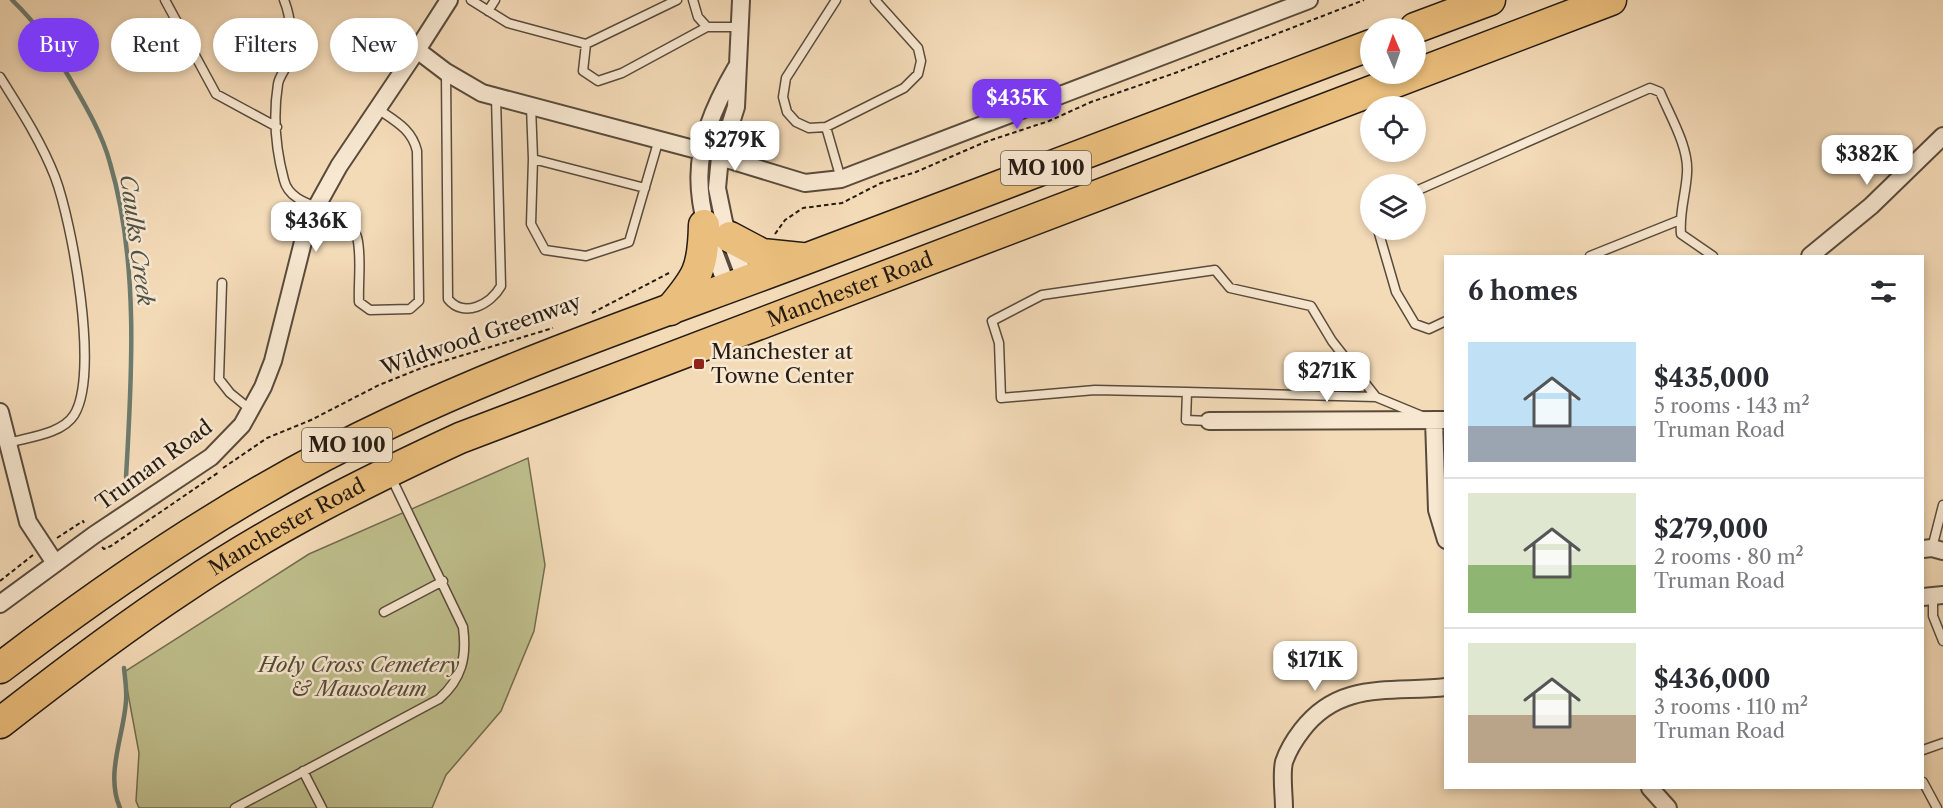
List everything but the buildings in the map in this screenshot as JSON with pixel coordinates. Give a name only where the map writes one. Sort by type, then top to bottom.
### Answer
[{"type":"highway","points":[[1426,24],[1490,0]]},
{"type":"highway","name":"Manchester Road","points":[[0,723],[120,631],[185,587],[261,540],[388,471],[521,413],[1611,0]]},
{"type":"highway","name":"Manchester Road","points":[[0,668],[116,582],[182,538],[320,459],[390,423],[464,390],[670,310],[736,289],[807,258],[1360,49]]},
{"type":"highway","points":[[670,310],[691,286],[717,231],[762,254],[807,258]]},
{"type":"highway","points":[[662,359],[700,330],[736,289],[748,306],[782,314]]},
{"type":"street","name":"Truman Road","points":[[418,48],[449,0]]},
{"type":"street","points":[[736,289],[717,231],[719,205],[717,172],[736,107],[736,67],[741,0]]},
{"type":"street","points":[[720,157],[804,183],[841,179],[1310,0]]},
{"type":"street","points":[[418,51],[466,85],[496,97],[701,150]]},
{"type":"street","points":[[736,67],[716,102],[701,150],[698,190],[717,231],[736,289]]},
{"type":"street","name":"Truman Road","points":[[0,604],[55,563],[211,457],[227,442],[251,410],[273,361],[301,239],[316,206],[402,72]]},
{"type":"street","points":[[1811,255],[1871,206],[1943,136]]},
{"type":"street","points":[[0,412],[28,522],[55,563]]},
{"type":"street","points":[[1209,421],[1440,420],[1437,510],[1444,533]]},
{"type":"street","points":[[1284,808],[1284,763],[1293,741],[1308,722],[1329,703],[1379,690],[1444,687]]},
{"type":"street","points":[[1651,789],[1668,808]]},
{"type":"lane","points":[[165,0],[216,93],[277,127]]},
{"type":"lane","points":[[284,0],[291,19],[289,61],[278,82],[277,150],[285,184],[296,197],[340,216],[352,227],[357,238],[359,302],[370,310],[410,309],[418,301],[417,151],[414,138],[409,131],[378,109]]},
{"type":"lane","points":[[471,0],[508,23],[586,44],[677,0]]},
{"type":"lane","points":[[488,10],[495,0]]},
{"type":"lane","points":[[693,0],[698,17],[707,27]]},
{"type":"lane","points":[[836,0],[786,78],[783,97],[787,112],[796,122],[809,128],[826,127],[904,88],[918,74],[921,61],[918,48],[875,0]]},
{"type":"lane","points":[[586,44],[583,71],[598,81],[622,73],[707,27],[740,27]]},
{"type":"lane","points":[[446,72],[448,299],[454,307],[464,310],[477,306],[496,295],[501,286],[496,97]]},
{"type":"lane","points":[[0,77],[35,134],[55,178],[71,238],[82,307],[84,380],[81,400],[74,416],[63,427],[8,443]]},
{"type":"lane","points":[[1426,187],[1650,88],[1660,92],[1684,151],[1687,172],[1680,220],[1681,234],[1712,255]]},
{"type":"lane","points":[[531,106],[533,159],[531,224],[545,250],[586,256],[629,242],[659,139]]},
{"type":"lane","points":[[826,127],[841,179]]},
{"type":"lane","points":[[533,159],[645,189]]},
{"type":"lane","points":[[1592,255],[1680,220]]},
{"type":"lane","points":[[1381,240],[1396,292],[1415,324],[1429,329],[1444,322]]},
{"type":"lane","points":[[1376,397],[1332,341],[1311,306],[1230,288],[1215,270],[1042,295],[992,321],[999,343],[1001,398],[1095,390],[1376,397],[1440,420]]},
{"type":"lane","points":[[222,283],[219,379],[230,393],[251,410]]},
{"type":"lane","points":[[1187,392],[1186,420],[1209,421]]},
{"type":"lane","points":[[235,808],[439,699],[452,687],[459,676],[465,644],[463,627],[388,471]]},
{"type":"lane","points":[[1933,549],[1942,512]]},
{"type":"lane","points":[[384,612],[442,581]]},
{"type":"lane","points":[[1933,596],[1933,616],[1943,641]]},
{"type":"lane","points":[[1924,750],[1943,743]]},
{"type":"lane","points":[[303,771],[322,808]]},
{"type":"lane","points":[[1924,784],[1937,808]]},
{"type":"path","points":[[772,240],[785,220],[803,208],[842,203],[881,183],[916,172],[985,142],[1049,121],[1091,102],[1175,73],[1364,0]]},
{"type":"path","name":"Wildwood Greenway","points":[[589,314],[674,272]]},
{"type":"path","name":"Wildwood Greenway","points":[[104,549],[197,489],[267,438],[311,420],[379,385],[424,367],[561,325]]},
{"type":"path","points":[[56,539],[83,520],[86,525]]},
{"type":"path","points":[[0,581],[32,556]]},
{"type":"green space","name":"Holy Cross Cemetery & Mausoleum","points":[[528,458],[545,565],[534,631],[501,711],[446,775],[432,808],[139,808],[136,801],[139,753],[124,672],[309,554]]},
{"type":"waterway","name":"Caulks Creek","points":[[12,0],[44,36],[97,129],[110,163],[126,239],[129,279],[131,360],[126,477]]},
{"type":"waterway","name":"Caulks Creek","points":[[120,808],[114,782],[125,714],[124,668]]},
{"type":"place","name":"Manchester at Towne Center","points":[[699,364]]}]
